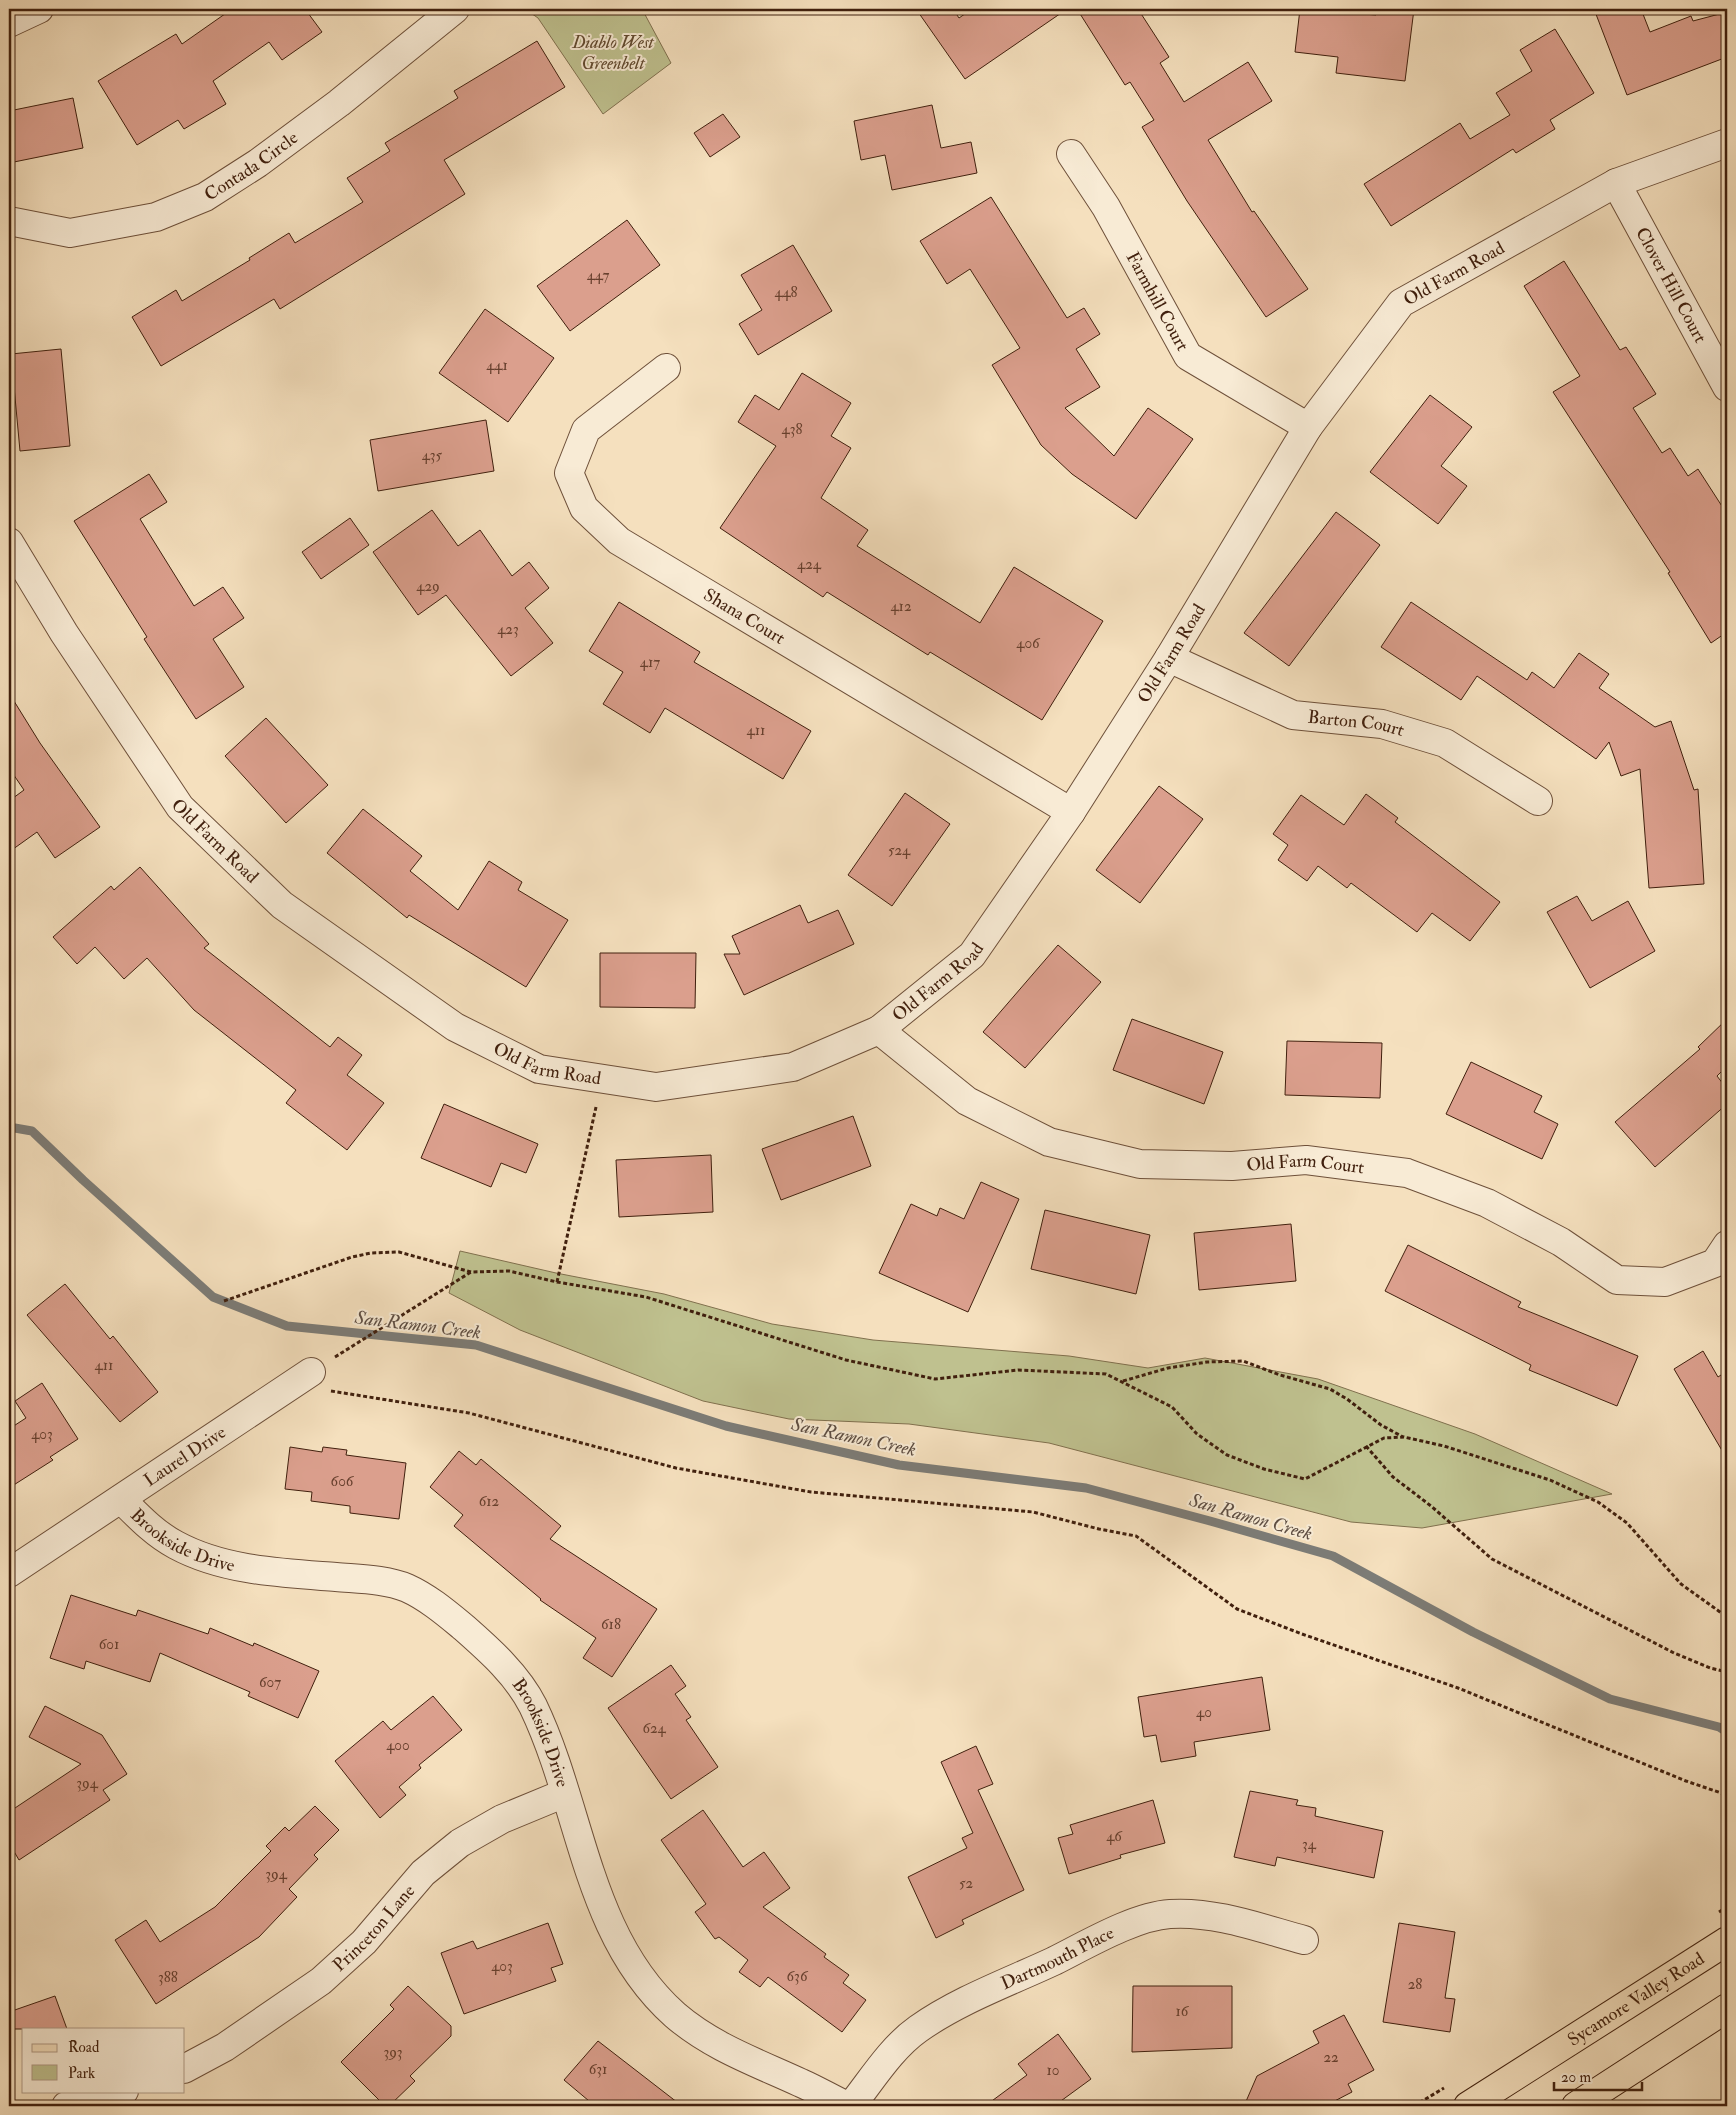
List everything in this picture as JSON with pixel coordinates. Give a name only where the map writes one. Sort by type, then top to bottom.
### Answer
[{"type":"main road","name":"Sycamore Valley Road","points":[[1468,2106],[1727,1941]]},
{"type":"main road","points":[[1576,2106],[1727,2008]]},
{"type":"street","points":[[9,23],[39,9]]},
{"type":"street","name":"Contada Circle","points":[[9,222],[70,232],[156,216],[205,197],[258,163],[339,103],[455,9]]},
{"type":"street","name":"Old Farm Road","points":[[9,542],[64,633],[180,807],[282,906],[455,1026],[540,1069],[656,1087],[793,1067],[880,1030],[972,955],[1071,812],[1169,658],[1308,427],[1401,303],[1616,183],[1727,142]]},
{"type":"street","name":"Farmhill Court","points":[[1071,154],[1106,207],[1188,356],[1308,427]]},
{"type":"street","name":"Clover Hill Court","points":[[1616,183],[1727,386]]},
{"type":"street","name":"Shana Court","points":[[666,368],[586,430],[569,473],[584,508],[619,541],[1071,812]]},
{"type":"street","name":"Barton Court","points":[[1169,658],[1293,715],[1382,724],[1445,742],[1538,801]]},
{"type":"street","name":"Old Farm Court","points":[[880,1030],[967,1101],[1048,1142],[1140,1164],[1232,1166],[1306,1160],[1407,1173],[1487,1203],[1561,1242],[1617,1280],[1665,1282],[1715,1263],[1727,1246]]},
{"type":"street","name":"Laurel Drive","points":[[9,1573],[305,1377]]},
{"type":"street","name":"Brookside Drive","points":[[121,1500],[152,1529],[176,1545],[211,1560],[276,1572],[381,1582],[406,1588],[435,1604],[493,1654],[516,1680],[532,1705],[551,1749],[598,1895],[616,1936],[635,1970],[652,1992],[676,2016],[704,2036],[732,2052],[802,2083],[847,2106]]},
{"type":"street","name":"Princeton Lane","points":[[185,2068],[225,2047],[321,1981],[364,1942],[423,1873],[460,1843],[502,1819],[565,1793]]},
{"type":"street","name":"Dartmouth Place","points":[[851,2106],[894,2052],[916,2030],[968,2001],[1134,1923],[1167,1914],[1194,1914],[1220,1918],[1304,1940]]},
{"type":"street","points":[[66,2106],[120,2092]]},
{"type":"path","points":[[557,1282],[602,1080]]},
{"type":"path","points":[[224,1301],[352,1257],[370,1253],[399,1252],[471,1272],[509,1271],[557,1282],[646,1297],[846,1360],[934,1379],[1018,1370],[1106,1374],[1172,1407],[1197,1434],[1228,1455],[1264,1469],[1304,1479],[1384,1438],[1404,1437]]},
{"type":"path","points":[[471,1272],[305,1377],[330,1391],[469,1413],[676,1468],[811,1492],[1033,1512],[1099,1530],[1136,1536],[1237,1609],[1302,1634],[1458,1688],[1686,1781],[1727,1795]]},
{"type":"path","points":[[1122,1381],[1168,1368],[1207,1362],[1243,1361],[1280,1375],[1330,1389],[1347,1399],[1381,1425],[1404,1437],[1444,1446],[1550,1480],[1598,1502],[1627,1523],[1681,1584],[1727,1617]]},
{"type":"path","points":[[1366,1446],[1393,1477],[1432,1506],[1492,1559],[1674,1653],[1710,1668],[1727,1672]]},
{"type":"green space","name":"Diablo West Greenbelt","points":[[525,9],[642,9],[671,63],[603,114],[538,18]]},
{"type":"green space","points":[[460,1251],[556,1273],[664,1294],[772,1324],[873,1340],[1069,1356],[1148,1368],[1205,1358],[1318,1379],[1475,1434],[1612,1494],[1422,1528],[1351,1522],[1049,1443],[909,1424],[789,1419],[703,1401],[520,1330],[449,1293]]},
{"type":"building","points":[[232,9],[305,9],[322,32],[282,60],[269,42],[213,81],[226,104],[184,129],[178,120],[137,145],[98,81],[176,34],[182,44]]},
{"type":"building","points":[[916,9],[953,9],[959,18],[972,9],[1067,9],[965,79]]},
{"type":"building","points":[[1077,9],[1138,9],[1169,57],[1160,63],[1184,102],[1248,62],[1272,101],[1208,140],[1252,212],[1254,211],[1308,289],[1266,317],[1187,201],[1142,127],[1154,120],[1130,82],[1125,85]]},
{"type":"building","points":[[1300,9],[1376,15],[1377,9],[1414,9],[1405,81],[1336,73],[1338,57],[1295,52]]},
{"type":"building","points":[[1594,9],[1641,9],[1650,32],[1691,16],[1693,21],[1727,12],[1727,57],[1627,95]]},
{"type":"building","points":[[1555,29],[1594,93],[1550,120],[1555,129],[1516,153],[1513,149],[1391,226],[1364,184],[1460,123],[1470,139],[1510,115],[1496,93],[1532,71],[1520,50]]},
{"type":"building","points":[[537,41],[565,87],[444,160],[465,194],[280,309],[274,299],[161,366],[132,317],[176,290],[182,301],[250,260],[249,258],[289,233],[295,243],[363,202],[347,178],[390,151],[385,143],[458,98],[454,91]]},
{"type":"building","points":[[73,98],[83,148],[9,163],[9,111]]},
{"type":"building","points":[[932,105],[941,148],[971,142],[977,173],[892,190],[885,155],[861,160],[854,121]]},
{"type":"building","points":[[723,114],[740,137],[710,157],[694,133]]},
{"type":"building","points":[[991,197],[1067,318],[1084,308],[1100,334],[1076,349],[1100,387],[1065,408],[1114,456],[1148,408],[1193,439],[1136,519],[1072,474],[1041,445],[992,365],[1020,348],[970,269],[947,284],[920,241]]},
{"type":"building","points":[[627,220],[660,265],[570,331],[537,286]]},
{"type":"building","points":[[793,245],[832,311],[758,355],[739,324],[762,310],[741,275]]},
{"type":"building","points":[[1564,261],[1620,350],[1626,347],[1656,394],[1633,408],[1662,453],[1670,448],[1688,476],[1698,469],[1727,514],[1727,632],[1711,643],[1668,573],[1670,572],[1553,392],[1580,376],[1524,286]]},
{"type":"building","points":[[485,309],[554,358],[508,422],[439,373]]},
{"type":"building","points":[[61,349],[70,446],[20,451],[11,354]]},
{"type":"building","points":[[802,373],[851,403],[831,436],[851,448],[821,498],[868,530],[857,546],[980,623],[1014,567],[1103,621],[1042,720],[930,652],[928,655],[827,592],[823,597],[720,528],[776,446],[738,422],[755,395],[779,410]]},
{"type":"building","points":[[1430,395],[1472,427],[1441,466],[1467,486],[1438,524],[1370,472]]},
{"type":"building","points":[[486,420],[494,471],[378,491],[370,440]]},
{"type":"building","points":[[149,474],[167,502],[140,519],[194,606],[223,587],[244,618],[213,639],[244,687],[196,719],[144,639],[147,637],[74,521]]},
{"type":"building","points":[[432,510],[458,546],[480,530],[512,576],[529,562],[549,588],[525,608],[553,643],[511,676],[446,595],[418,615],[373,552]]},
{"type":"building","points":[[1336,512],[1380,545],[1289,666],[1244,633]]},
{"type":"building","points":[[350,518],[369,545],[321,579],[302,552]]},
{"type":"building","points":[[619,602],[700,652],[694,662],[811,731],[783,779],[665,708],[650,733],[603,704],[623,672],[589,651]]},
{"type":"building","points":[[1411,602],[1527,680],[1532,672],[1554,688],[1579,653],[1609,674],[1599,688],[1655,727],[1671,721],[1694,790],[1698,789],[1704,884],[1649,888],[1640,769],[1621,776],[1609,742],[1596,759],[1477,676],[1461,700],[1381,647]]},
{"type":"building","points":[[9,693],[40,743],[100,827],[55,858],[37,832],[9,852],[9,801],[24,790],[9,768]]},
{"type":"building","points":[[266,718],[328,785],[286,823],[225,756]]},
{"type":"building","points":[[1159,786],[1203,819],[1140,903],[1096,870]]},
{"type":"building","points":[[905,793],[950,824],[892,906],[848,875]]},
{"type":"building","points":[[1366,794],[1398,818],[1395,822],[1500,902],[1470,941],[1432,913],[1417,932],[1351,883],[1347,888],[1318,866],[1307,881],[1278,860],[1288,845],[1273,834],[1301,795],[1344,825]]},
{"type":"building","points":[[363,809],[422,856],[410,871],[458,910],[489,861],[522,882],[518,890],[568,920],[526,987],[409,915],[407,918],[327,853]]},
{"type":"building","points":[[140,867],[209,944],[204,948],[330,1047],[338,1037],[362,1055],[347,1075],[384,1103],[347,1150],[286,1103],[296,1090],[194,1010],[147,958],[124,979],[95,947],[77,964],[53,937],[111,886],[114,890]]},
{"type":"building","points":[[1577,896],[1592,921],[1628,901],[1655,951],[1590,988],[1547,912]]},
{"type":"building","points":[[800,905],[808,923],[838,910],[854,944],[744,995],[724,954],[740,954],[732,936]]},
{"type":"building","points":[[1058,945],[1101,982],[1025,1068],[983,1032]]},
{"type":"building","points":[[600,953],[696,953],[695,1008],[600,1007]]},
{"type":"building","points":[[1132,1019],[1223,1052],[1204,1104],[1113,1070]]},
{"type":"building","points":[[1727,1019],[1727,1066],[1717,1076],[1727,1089],[1727,1104],[1655,1167],[1615,1122],[1700,1049],[1698,1047]]},
{"type":"building","points":[[1287,1041],[1382,1043],[1380,1098],[1285,1095]]},
{"type":"building","points":[[1471,1062],[1542,1096],[1534,1112],[1558,1124],[1542,1159],[1446,1114]]},
{"type":"building","points":[[444,1104],[538,1144],[526,1173],[501,1163],[491,1187],[421,1158]]},
{"type":"building","points":[[853,1116],[871,1166],[781,1200],[762,1149]]},
{"type":"building","points":[[711,1155],[713,1212],[619,1217],[616,1160]]},
{"type":"building","points":[[981,1182],[1019,1199],[968,1312],[879,1273],[911,1204],[937,1216],[940,1208],[964,1219]]},
{"type":"building","points":[[1045,1210],[1150,1235],[1136,1294],[1031,1269]]},
{"type":"building","points":[[1291,1224],[1296,1281],[1199,1290],[1194,1233]]},
{"type":"building","points":[[1408,1245],[1521,1302],[1518,1307],[1638,1356],[1617,1406],[1529,1370],[1531,1365],[1385,1291]]},
{"type":"building","points":[[65,1284],[110,1339],[113,1336],[158,1392],[120,1422],[27,1315]]},
{"type":"building","points":[[1703,1351],[1718,1377],[1727,1371],[1727,1459],[1674,1369]]},
{"type":"building","points":[[42,1383],[78,1439],[50,1457],[53,1460],[9,1488],[9,1429],[26,1418],[15,1401]]},
{"type":"building","points":[[290,1447],[322,1452],[323,1447],[347,1450],[346,1455],[406,1463],[399,1519],[350,1513],[350,1506],[311,1501],[312,1492],[285,1489]]},
{"type":"building","points":[[459,1451],[476,1465],[481,1459],[561,1526],[550,1539],[657,1609],[612,1677],[583,1658],[596,1638],[540,1600],[454,1526],[463,1515],[430,1487]]},
{"type":"building","points":[[71,1595],[136,1616],[138,1610],[208,1634],[210,1628],[253,1646],[254,1643],[319,1671],[298,1718],[248,1696],[250,1692],[160,1653],[150,1682],[86,1661],[84,1669],[50,1658]]},
{"type":"building","points":[[671,1665],[686,1686],[675,1694],[691,1717],[686,1720],[718,1767],[671,1799],[608,1708]]},
{"type":"building","points":[[1262,1677],[1270,1730],[1194,1742],[1196,1756],[1161,1762],[1156,1735],[1144,1737],[1138,1697]]},
{"type":"building","points":[[433,1696],[462,1730],[419,1765],[421,1768],[399,1787],[406,1795],[380,1818],[335,1761],[383,1721],[391,1730]]},
{"type":"building","points":[[45,1706],[102,1735],[127,1774],[103,1790],[110,1800],[19,1860],[9,1843],[9,1812],[81,1764],[29,1737]]},
{"type":"building","points":[[976,1746],[993,1784],[978,1790],[1024,1890],[962,1920],[964,1924],[936,1938],[908,1877],[967,1848],[962,1838],[973,1833],[941,1762]]},
{"type":"building","points":[[1250,1791],[1298,1800],[1296,1805],[1316,1808],[1315,1816],[1383,1831],[1374,1878],[1277,1857],[1275,1866],[1234,1857]]},
{"type":"building","points":[[1153,1800],[1165,1843],[1120,1855],[1121,1858],[1069,1874],[1058,1838],[1073,1834],[1070,1825]]},
{"type":"building","points":[[315,1806],[339,1830],[314,1855],[318,1859],[289,1889],[297,1897],[259,1937],[156,2004],[115,1940],[146,1920],[160,1942],[215,1907],[271,1851],[266,1846],[285,1827],[289,1831]]},
{"type":"building","points":[[703,1810],[743,1867],[764,1852],[790,1888],[763,1907],[826,1954],[824,1957],[849,1975],[843,1983],[866,2000],[842,2032],[768,1977],[760,1987],[739,1972],[748,1960],[719,1937],[715,1939],[695,1912],[706,1904],[661,1840]]},
{"type":"building","points":[[548,1923],[563,1964],[551,1968],[556,1981],[464,2014],[441,1953],[473,1941],[477,1949]]},
{"type":"building","points":[[1399,1923],[1455,1932],[1445,1998],[1455,1999],[1450,2032],[1383,2022]]},
{"type":"building","points":[[408,1986],[451,2026],[451,2036],[410,2076],[415,2081],[389,2106],[385,2106],[341,2062],[394,2009],[390,2005]]},
{"type":"building","points":[[1133,1986],[1232,1986],[1232,2048],[1132,2052]]},
{"type":"building","points":[[55,1996],[67,2028],[9,2029],[9,2012]]},
{"type":"building","points":[[1344,2015],[1374,2070],[1348,2084],[1352,2092],[1325,2106],[1244,2106],[1257,2076],[1319,2043],[1313,2031]]},
{"type":"building","points":[[1058,2034],[1091,2079],[1054,2106],[985,2106],[1027,2075],[1018,2064]]},
{"type":"building","points":[[598,2041],[682,2106],[595,2106],[564,2080]]},
{"type":"waterway","name":"San Ramon Creek","points":[[9,1127],[32,1131],[83,1180],[213,1297],[287,1326],[476,1345],[726,1426],[899,1465],[1086,1488],[1210,1521],[1333,1556],[1473,1632],[1610,1699],[1719,1727],[1727,1732]]}]
